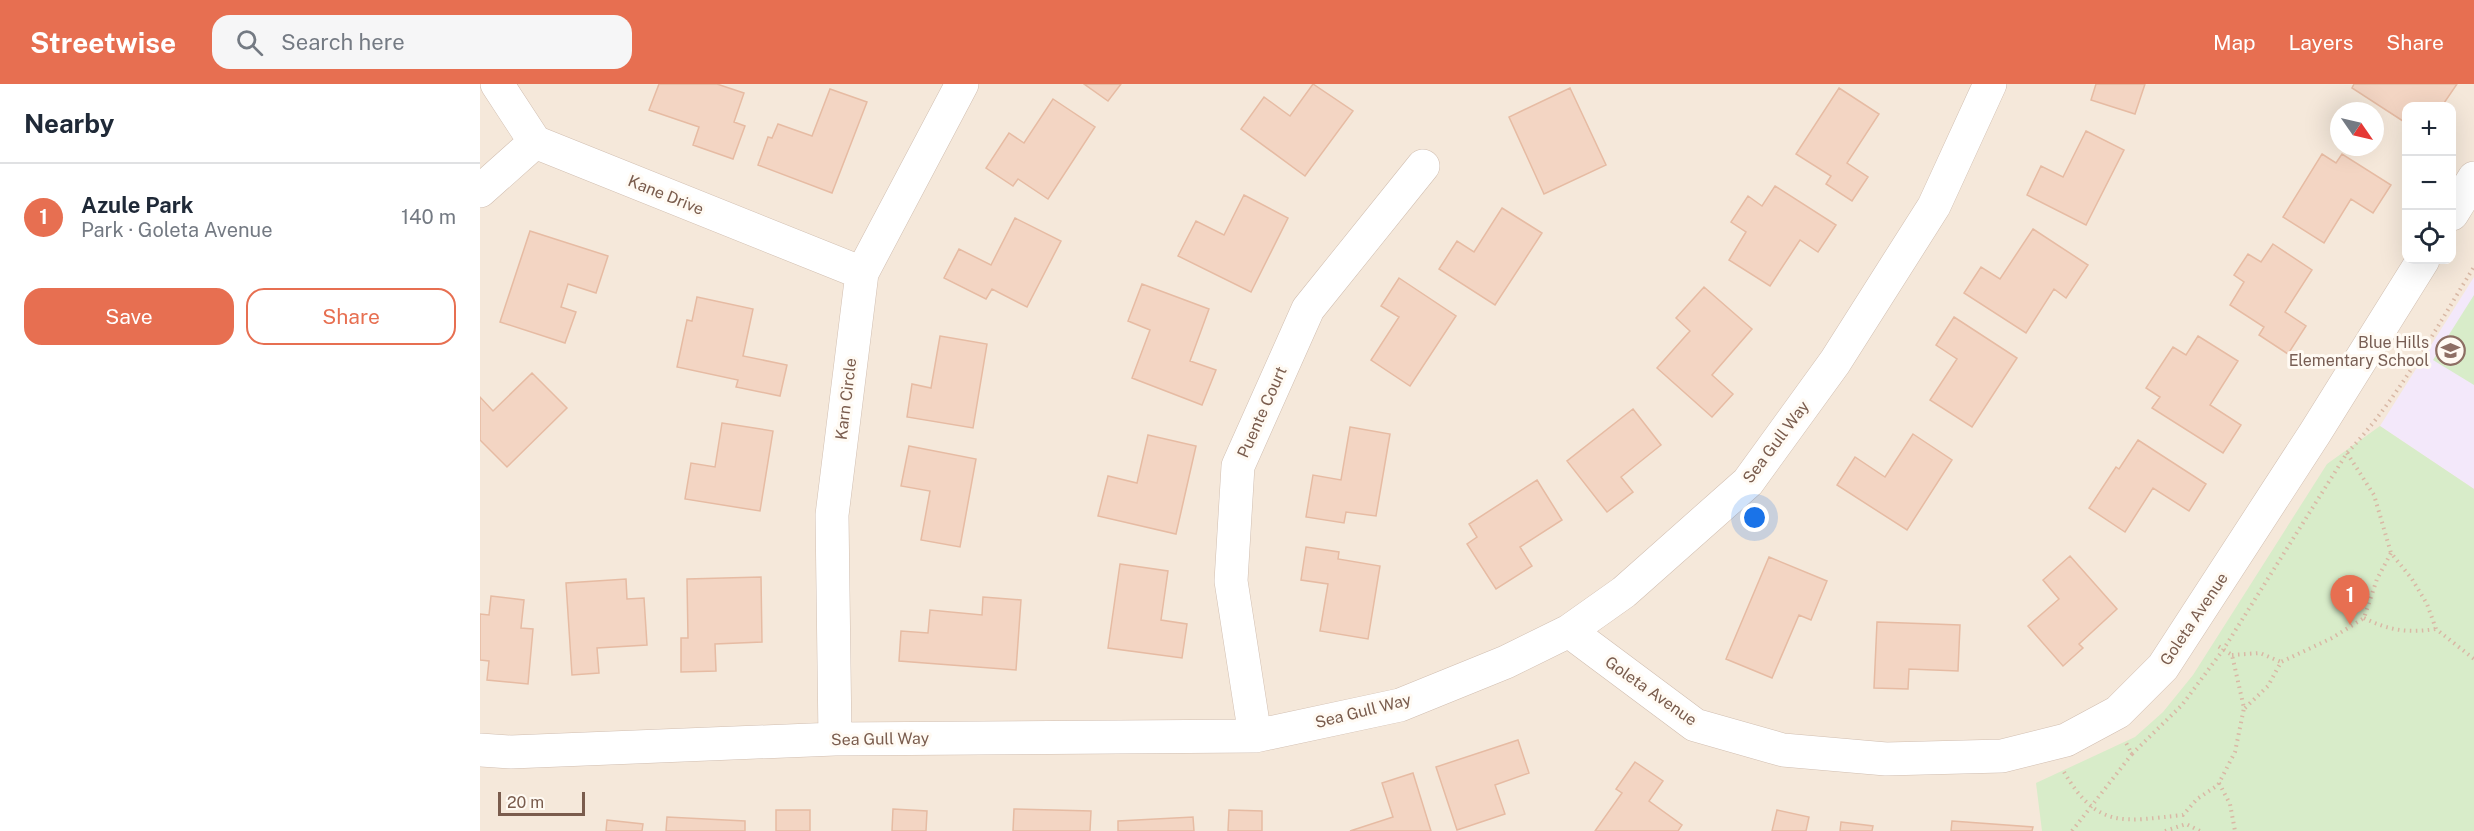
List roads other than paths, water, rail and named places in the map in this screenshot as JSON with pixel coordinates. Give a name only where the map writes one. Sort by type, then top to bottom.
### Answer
[{"type":"street","points":[[480,191],[535,142],[496,84]]},
{"type":"street","name":"Karn Circle","points":[[835,739],[832,514],[862,273],[962,84]]},
{"type":"street","name":"Sea Gull Way","points":[[480,750],[511,752],[835,739],[1255,736],[1400,705],[1506,662],[1569,631],[1624,592],[1748,482],[1835,362],[1934,206],[1981,88]]},
{"type":"street","name":"Kane Drive","points":[[535,142],[862,273]]},
{"type":"street","name":"Puente Court","points":[[1255,736],[1231,581],[1238,466],[1308,309],[1422,166]]},
{"type":"street","points":[[2454,210],[2474,178]]},
{"type":"street","name":"Goleta Avenue","points":[[1569,631],[1695,725],[1783,750],[1909,759],[2002,756],[2066,740],[2118,712],[2163,667],[2315,434],[2421,264]]},
{"type":"place","name":"Blue Hills Elementary School","points":[[2450,351]]},
{"type":"place","name":"Azule Park","points":[[2350,625]]}]
